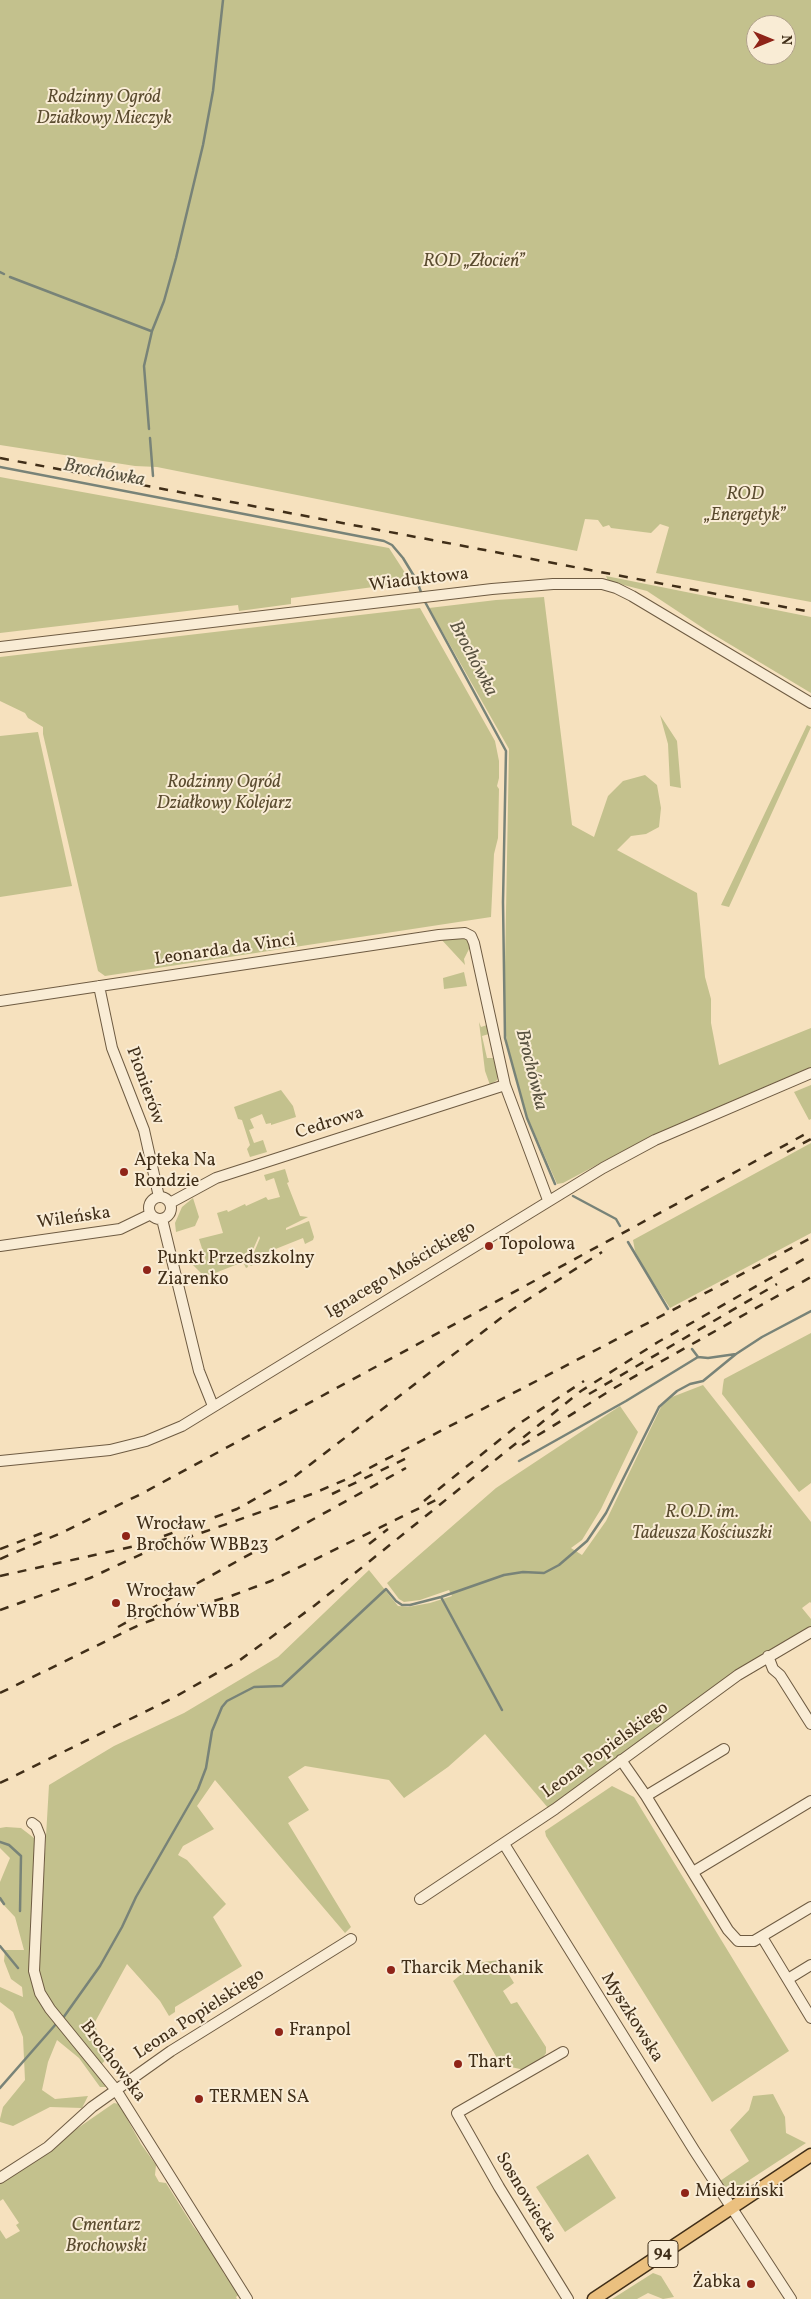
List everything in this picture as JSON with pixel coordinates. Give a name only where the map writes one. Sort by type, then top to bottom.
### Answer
[{"type":"main road","name":"94","points":[[594,2299],[811,2155]]},
{"type":"street","name":"Wiaduktowa","points":[[0,647],[422,596],[553,584],[602,584],[616,588],[811,703]]},
{"type":"street","name":"Leonarda da Vinci","points":[[0,1001],[455,933],[468,934],[474,943],[504,1084]]},
{"type":"street","name":"Pionierów","points":[[99,986],[112,1048],[144,1130],[159,1198]]},
{"type":"street","name":"Ignacego Mościckiego","points":[[0,1462],[110,1450],[146,1441],[182,1426],[548,1200],[655,1140],[811,1074]]},
{"type":"street","points":[[504,1084],[548,1200]]},
{"type":"street","name":"Cedrowa","points":[[170,1204],[216,1178],[504,1084]]},
{"type":"street","points":[[159,1198],[166,1199],[170,1204],[170,1212],[162,1219],[151,1214],[151,1203],[159,1198]]},
{"type":"street","name":"Wileńska","points":[[0,1246],[120,1229],[151,1214]]},
{"type":"street","points":[[162,1219],[199,1371],[213,1406]]},
{"type":"street","name":"Leona Popielskiego","points":[[420,1899],[504,1844],[722,1686],[768,1656],[811,1632]]},
{"type":"street","points":[[768,1656],[773,1669],[780,1675],[811,1724]]},
{"type":"street","points":[[646,1796],[724,1749]]},
{"type":"street","points":[[620,1760],[646,1796],[728,1930],[738,1941],[754,1941],[811,1907]]},
{"type":"street","points":[[693,1872],[811,1800]]},
{"type":"street","name":"Brochowska","points":[[32,1823],[36,1826],[40,1836],[34,1964],[40,1993],[50,2009],[116,2090],[247,2299]]},
{"type":"street","name":"Myszkowska","points":[[504,1844],[731,2208],[791,2299]]},
{"type":"street","points":[[762,1937],[811,2018]]},
{"type":"street","name":"Leona Popielskiego","points":[[0,2178],[48,2147],[92,2107],[116,2090],[218,2021],[351,1939]]},
{"type":"street","points":[[788,1979],[811,1965]]},
{"type":"street","name":"Sosnowiecka","points":[[563,2052],[457,2113],[499,2187],[568,2299]]},
{"type":"green space","name":"ROD „Złocień”","points":[[0,0],[811,0],[811,602],[656,573],[669,527],[660,524],[651,533],[611,528],[609,525],[603,527],[598,520],[585,519],[577,551],[157,467],[135,466],[0,445]]},
{"type":"green space","points":[[0,477],[389,548],[411,582],[291,598],[291,604],[239,611],[238,605],[0,633]]},
{"type":"green space","points":[[606,576],[811,617],[811,693],[706,630],[647,591],[608,581]]},
{"type":"green space","points":[[544,597],[572,825],[594,837],[608,796],[623,781],[645,775],[657,785],[661,808],[659,827],[646,834],[631,836],[617,850],[697,893],[705,977],[711,999],[711,1023],[719,1065],[811,1028],[811,1067],[653,1135],[563,1183],[557,1184],[527,1116],[507,1043],[504,1020],[509,749],[429,608],[496,600]]},
{"type":"green space","name":"Rodzinny Ogród Działkowy Kolejarz","points":[[420,608],[495,741],[499,761],[497,786],[499,789],[498,838],[494,854],[491,917],[105,976],[98,971],[43,734],[43,727],[28,718],[25,713],[0,701],[0,657]]},
{"type":"green space","points":[[660,715],[677,741],[681,788],[670,786],[668,744]]},
{"type":"green space","points":[[807,725],[811,727],[729,907],[721,905]]},
{"type":"green space","points":[[38,732],[72,886],[0,897],[0,736]]},
{"type":"green space","points":[[440,938],[467,938],[471,945],[464,959],[465,965]]},
{"type":"green space","points":[[464,972],[467,986],[444,989],[443,978]]},
{"type":"green space","points":[[479,1022],[481,1027],[487,1025],[489,1034],[482,1036],[487,1058],[493,1058],[498,1075],[497,1080],[490,1085],[485,1071]]},
{"type":"green space","points":[[811,1085],[811,1119],[809,1120],[794,1092]]},
{"type":"green space","points":[[281,1090],[293,1106],[296,1117],[271,1125],[271,1123],[266,1124],[262,1114],[250,1119],[254,1128],[249,1130],[254,1143],[263,1140],[267,1152],[250,1157],[247,1149],[250,1145],[242,1120],[238,1119],[234,1107]]},
{"type":"green space","points":[[811,1143],[811,1233],[670,1308],[643,1267],[635,1251],[633,1240]]},
{"type":"green space","points":[[285,1169],[289,1182],[287,1183],[300,1216],[308,1217],[286,1228],[286,1230],[309,1221],[314,1237],[313,1240],[305,1244],[303,1238],[253,1258],[255,1264],[251,1266],[249,1264],[260,1238],[259,1236],[247,1263],[248,1267],[246,1268],[243,1262],[205,1277],[193,1265],[206,1261],[199,1239],[223,1233],[217,1213],[227,1210],[228,1212],[266,1197],[268,1200],[280,1197],[274,1178],[266,1181],[264,1175]]},
{"type":"green space","points":[[193,1198],[199,1217],[195,1226],[176,1232],[175,1223],[182,1207]]},
{"type":"green space","name":"R.O.D. im. Tadeusza Kościuszki","points":[[811,1333],[811,1483],[799,1492],[722,1394],[724,1379]]},
{"type":"green space","points":[[703,1385],[811,1522],[811,1603],[802,1608],[811,1619],[811,1626],[743,1667],[549,1809],[485,1734],[448,1767],[404,1798],[389,1780],[305,1766],[288,1777],[309,1810],[288,1823],[351,1927],[345,1933],[215,1780],[197,1806],[214,1829],[183,1846],[178,1855],[187,1860],[226,1904],[213,1917],[242,1966],[175,2007],[175,2012],[169,2016],[160,2001],[127,1964],[95,2022],[100,2049],[106,2059],[101,2065],[46,1995],[38,1973],[49,1785],[114,1746],[184,1713],[278,1657],[369,1570],[398,1606],[408,1607],[430,1603],[452,1596],[449,1590],[420,1600],[404,1602],[399,1599],[387,1583],[496,1488],[620,1406],[638,1432],[601,1509],[582,1540],[571,1548],[582,1555],[606,1521],[661,1407],[672,1397]]},
{"type":"green space","points":[[612,1786],[634,1797],[789,2051],[712,2102],[546,1836],[545,1831]]},
{"type":"green space","points":[[0,1828],[21,1828],[34,1838],[36,1858],[29,1957],[33,1979],[106,2087],[100,2087],[79,2058],[57,2040],[48,2062],[42,2090],[55,2099],[88,2096],[82,2108],[50,2107],[13,2126],[0,2122],[0,2119],[3,2107],[25,2080],[23,2037],[13,2012],[0,2002],[0,1987],[23,1997],[22,1987],[11,1979],[4,1961],[5,1950],[24,1950],[15,1917],[0,1901],[0,1882],[10,1858],[0,1848]]},
{"type":"green space","points":[[500,1960],[514,1983],[503,1991],[511,2004],[517,2002],[546,2047],[546,2053],[542,2059],[525,2070],[501,2065],[453,1981],[475,1963]]},
{"type":"green space","points":[[773,2094],[785,2117],[786,2133],[806,2143],[728,2194],[720,2181],[749,2161],[730,2130],[749,2110],[753,2096]]},
{"type":"green space","name":"Cmentarz Brochowski","points":[[114,2103],[119,2104],[141,2144],[156,2165],[155,2175],[159,2182],[166,2183],[193,2226],[218,2260],[224,2274],[240,2294],[236,2297],[237,2299],[0,2299],[0,2230],[6,2239],[20,2231],[16,2225],[19,2223],[3,2199],[0,2201],[0,2182]]},
{"type":"green space","points":[[588,2154],[616,2198],[565,2232],[536,2187]]},
{"type":"green space","points":[[653,2273],[661,2276],[674,2297],[663,2299],[648,2293],[637,2299],[612,2299]]},
{"type":"waterway","points":[[149,429],[144,366],[152,331],[164,301],[176,258],[203,145],[213,91],[223,0]]},
{"type":"waterway","points":[[0,272],[4,274]]},
{"type":"waterway","points":[[10,277],[151,331]]},
{"type":"waterway","points":[[150,438],[153,476]]},
{"type":"waterway","name":"Brochówka","points":[[0,467],[384,541],[392,545],[403,558],[417,581],[422,595]]},
{"type":"waterway","name":"Brochówka","points":[[424,600],[506,751],[503,902],[505,1038],[527,1118],[555,1184]]},
{"type":"waterway","name":"Brochówka","points":[[573,1196],[616,1219],[620,1226]]},
{"type":"waterway","name":"Brochówka","points":[[628,1242],[668,1309]]},
{"type":"waterway","name":"Brochówka","points":[[692,1349],[698,1357],[708,1358],[736,1354],[762,1337],[811,1311]]},
{"type":"waterway","points":[[63,2018],[100,1966],[136,1897],[198,1789],[206,1768],[212,1731],[222,1707],[227,1701],[254,1687],[282,1686],[386,1589],[396,1601],[402,1605],[410,1605],[441,1597],[504,1575],[523,1572],[544,1573],[559,1565],[587,1541],[606,1513],[659,1407],[677,1391],[690,1384],[703,1381],[736,1354]]},
{"type":"waterway","points":[[519,1461],[626,1401],[698,1357]]},
{"type":"waterway","points":[[441,1597],[502,1710]]},
{"type":"waterway","points":[[0,1842],[9,1845],[21,1856],[20,1911]]},
{"type":"waterway","points":[[0,1898],[4,1904]]},
{"type":"waterway","points":[[0,1946],[18,1968]]},
{"type":"waterway","points":[[0,2088],[56,2024]]},
{"type":"railway","points":[[0,458],[811,612]]},
{"type":"railway","points":[[0,1559],[61,1533],[141,1494],[811,1131]]},
{"type":"railway","points":[[787,1152],[811,1139]]},
{"type":"railway","points":[[0,1610],[90,1578],[144,1553],[312,1494],[354,1476],[811,1238]]},
{"type":"railway","points":[[164,1536],[237,1509],[294,1477],[510,1311],[602,1252]]},
{"type":"railway","points":[[0,1783],[173,1698],[240,1660],[314,1606],[581,1391],[658,1342],[811,1255]]},
{"type":"railway","points":[[522,1445],[616,1387],[811,1277]]},
{"type":"railway","points":[[589,1394],[777,1284]]},
{"type":"railway","points":[[424,1501],[523,1421],[584,1381]]},
{"type":"railway","points":[[332,1494],[413,1455]]},
{"type":"railway","points":[[118,1627],[406,1468]]},
{"type":"railway","points":[[0,1693],[139,1625],[168,1614],[231,1596],[271,1581],[440,1498]]},
{"type":"railway","points":[[369,1544],[388,1529]]},
{"type":"railway","points":[[0,1549],[50,1530]]},
{"type":"railway","points":[[0,1576],[171,1538]]},
{"type":"place","name":"Apteka Na Rondzie","points":[[124,1172]]},
{"type":"place","name":"Topolowa","points":[[489,1246]]},
{"type":"place","name":"Punkt Przedszkolny Ziarenko","points":[[147,1270]]},
{"type":"place","name":"Wrocław Brochów WBB23","points":[[126,1536]]},
{"type":"place","name":"Wrocław Brochów WBB","points":[[116,1603]]},
{"type":"place","name":"Tharcik Mechanik","points":[[391,1970]]},
{"type":"place","name":"Franpol","points":[[279,2032]]},
{"type":"place","name":"Thart","points":[[458,2064]]},
{"type":"place","name":"TERMEN SA","points":[[199,2099]]},
{"type":"place","name":"Miedziński","points":[[685,2193]]},
{"type":"place","name":"Żabka","points":[[751,2284]]},
{"type":"park label","name":"Rodzinny Ogród Działkowy Mieczyk","points":[[104,109]]},
{"type":"park label","name":"ROD „Energetyk”","points":[[745,506]]}]
